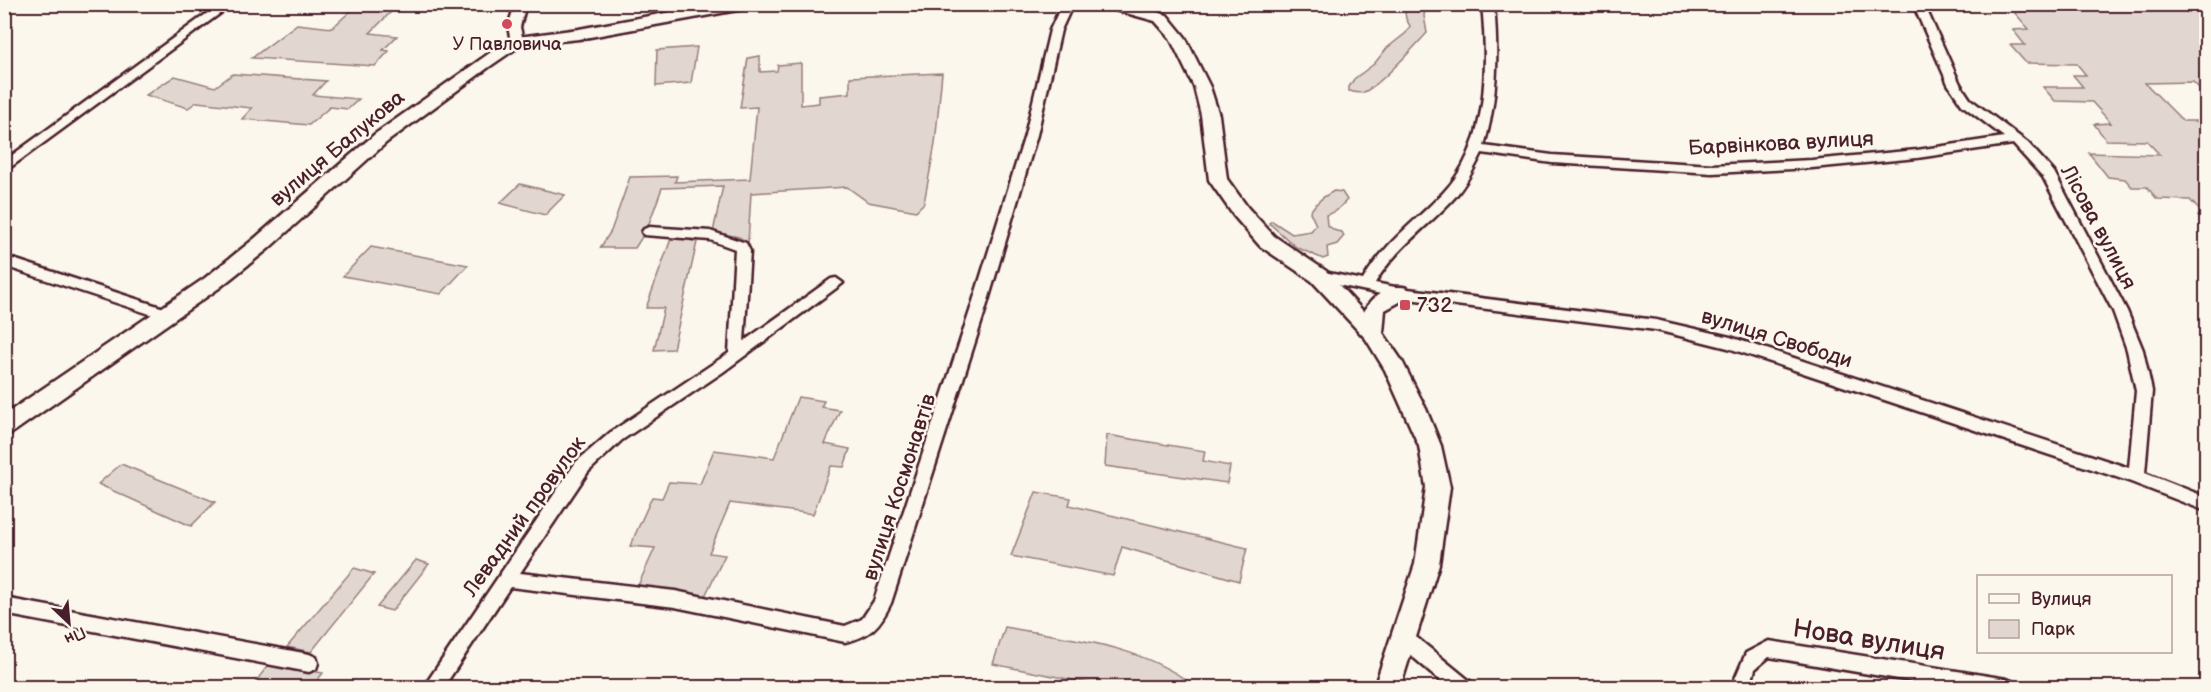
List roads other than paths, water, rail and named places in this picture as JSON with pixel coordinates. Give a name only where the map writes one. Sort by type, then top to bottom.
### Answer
[{"type":"street","points":[[4,168],[228,4]]},
{"type":"street","points":[[518,41],[514,27],[521,4]]},
{"type":"street","name":"вулиця Балукова","points":[[4,427],[168,315],[261,244],[381,138],[483,63],[518,41],[579,34],[720,6],[742,4]]},
{"type":"street","name":"вулиця Космонавтів","points":[[505,579],[675,599],[845,634],[861,631],[873,620],[882,603],[926,476],[1036,121],[1057,23],[1068,4]]},
{"type":"street","points":[[1110,4],[1161,18],[1177,37],[1191,60],[1205,96],[1210,115],[1218,180],[1241,212],[1267,241],[1319,276],[1374,334],[1415,409],[1430,446],[1438,487],[1427,564],[1405,639],[1387,687]]},
{"type":"street","points":[[1367,285],[1386,255],[1452,192],[1479,148],[1488,97],[1491,33],[1488,4]]},
{"type":"street","name":"Лісова вулиця","points":[[1918,4],[1954,84],[1966,102],[2034,157],[2054,184],[2120,311],[2135,350],[2144,390],[2136,477]]},
{"type":"street","name":"Барвінкова вулиця","points":[[1479,148],[1552,159],[1712,169],[1812,164],[1917,154],[2014,140]]},
{"type":"street","points":[[649,232],[676,231],[726,240],[741,246],[743,252],[736,355]]},
{"type":"street","points":[[4,261],[168,315]]},
{"type":"street","name":"вулиця Свободи","points":[[1319,276],[1400,293],[1646,324],[1730,343],[2136,477],[2206,504]]},
{"type":"street","name":"Левадний провулок","points":[[432,687],[582,467],[598,449],[611,438],[676,398],[836,283]]},
{"type":"street","points":[[1374,334],[1372,315],[1376,307],[1383,299],[1400,293]]},
{"type":"street","points":[[4,606],[309,663]]},
{"type":"street","points":[[1405,639],[1464,687]]},
{"type":"street","name":"Нова вулиця","points":[[1740,687],[1749,660],[1758,652],[1769,649],[2007,687]]},
{"type":"waterway","points":[[2200,4],[2206,10]]},
{"type":"place","name":"У Павловича","points":[[507,24]]},
{"type":"place","name":"732","points":[[1405,305]]}]
